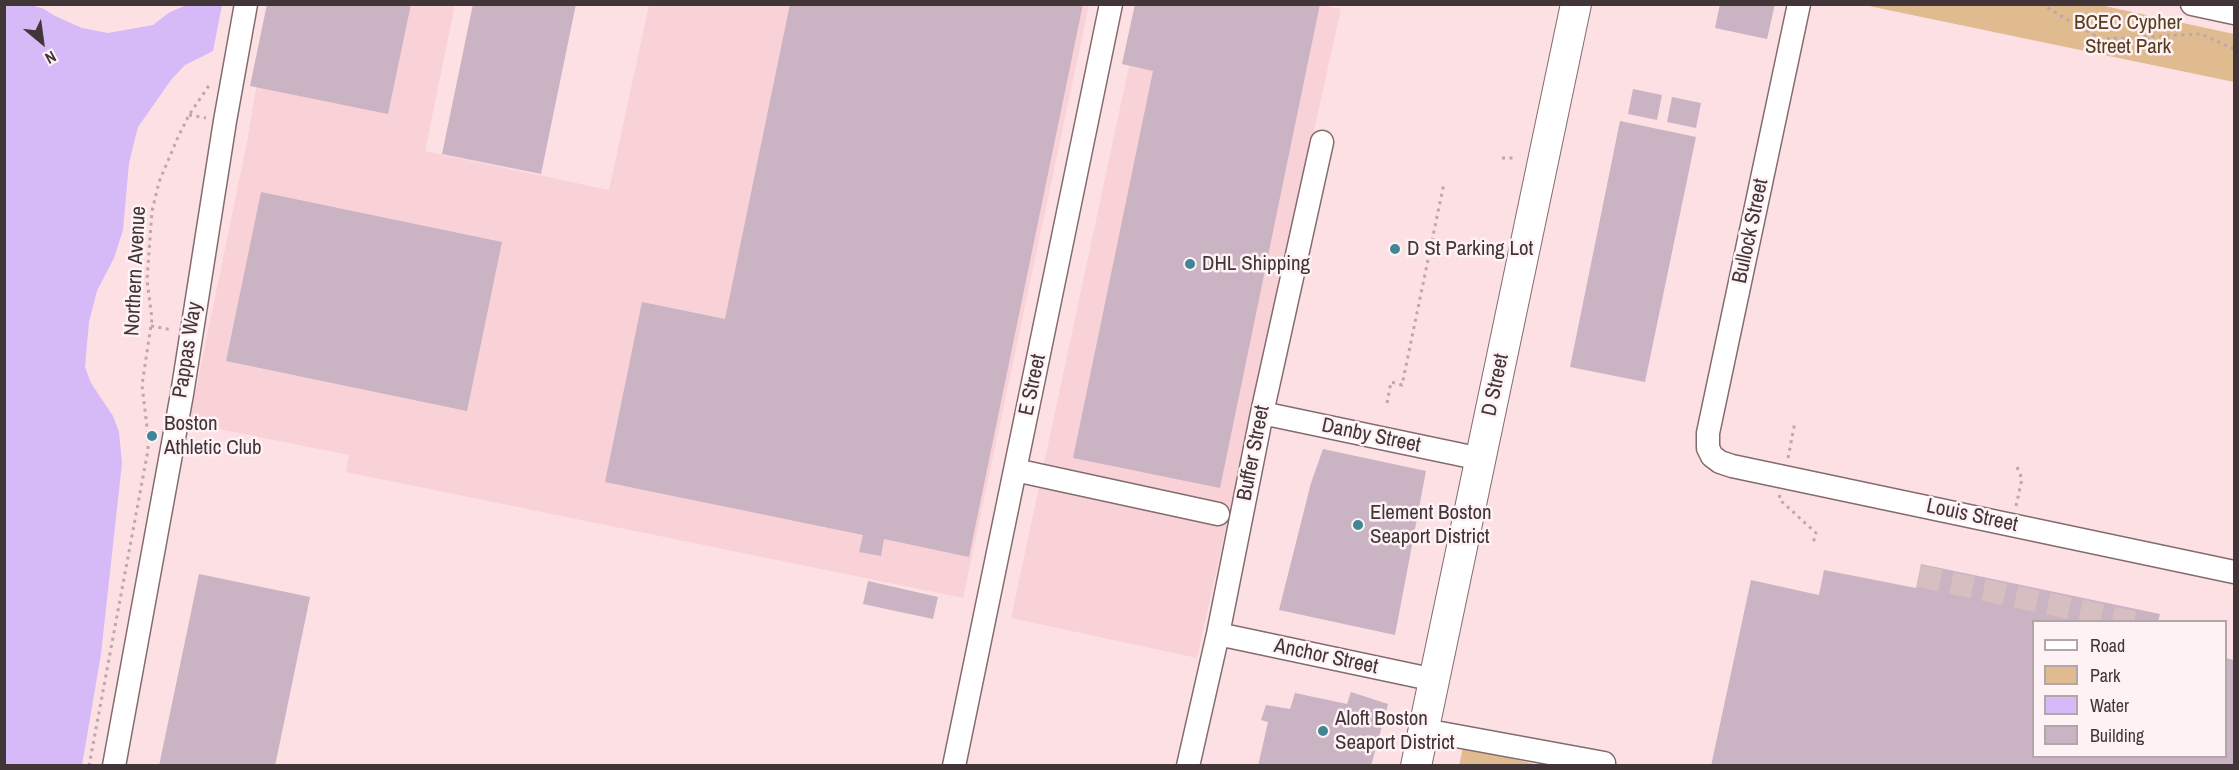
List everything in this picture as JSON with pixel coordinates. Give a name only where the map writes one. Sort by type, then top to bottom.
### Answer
[{"type":"main road","name":"D Street","points":[[1416,765],[1576,4]]},
{"type":"street","name":"Pappas Way","points":[[114,765],[182,394],[246,4]]},
{"type":"street","name":"E Street","points":[[954,765],[1111,4]]},
{"type":"street","name":"Bullock Street","points":[[1712,456],[1708,448],[1708,433],[1799,4]]},
{"type":"street","points":[[2192,4],[2235,14]]},
{"type":"street","name":"Buffer Street","points":[[1188,765],[1322,142]]},
{"type":"street","name":"Danby Street","points":[[1262,413],[1481,459]]},
{"type":"street","name":"Louis Street","points":[[1712,456],[1732,466],[2235,572]]},
{"type":"street","points":[[1015,470],[1218,514]]},
{"type":"street","name":"Anchor Street","points":[[1218,634],[1435,680]]},
{"type":"street","points":[[1424,730],[1604,763]]},
{"type":"path","points":[[2041,4],[2101,39],[2201,34],[2235,49]]},
{"type":"path","name":"Northern Avenue","points":[[89,765],[148,444],[142,385],[152,319],[147,280],[152,211],[159,182],[178,137],[189,115],[213,80]]},
{"type":"path","points":[[1502,158],[1515,158]]},
{"type":"path","points":[[1387,403],[1391,382],[1402,385],[1444,183]]},
{"type":"path","points":[[1787,462],[1796,422]]},
{"type":"path","points":[[2015,511],[2022,479],[2018,467]]},
{"type":"path","points":[[1781,490],[1779,499],[1816,533],[1813,543]]},
{"type":"path","points":[[89,765],[94,765]]},
{"type":"shaded area","points":[[1315,4],[1341,9],[1197,658],[1011,618],[1142,5]]},
{"type":"shaded area","points":[[270,5],[455,5],[425,151],[609,190],[649,5],[1089,5],[963,598],[346,472],[349,455],[189,423],[247,142]]},
{"type":"green space","name":"BCEC Cypher Street Park","points":[[1864,5],[2100,5],[2234,34],[2234,82]]},
{"type":"green space","points":[[1463,747],[1538,765],[1459,766]]},
{"type":"water","points":[[4,5],[31,5],[82,28],[108,33],[153,25],[170,12],[187,5],[222,5],[213,51],[185,65],[171,80],[138,127],[129,163],[123,230],[114,258],[97,291],[89,322],[85,367],[91,383],[113,416],[119,432],[122,463],[101,654],[82,765],[5,765]]},
{"type":"building","points":[[267,4],[411,4],[388,114],[250,86]]},
{"type":"building","points":[[473,4],[576,4],[541,174],[442,154]]},
{"type":"building","points":[[790,4],[1083,4],[969,557],[884,539],[881,556],[859,552],[863,535],[605,482],[642,302],[725,319]]},
{"type":"building","name":"DHL Shipping","points":[[1135,4],[1320,4],[1220,488],[1073,458],[1153,71],[1122,64]]},
{"type":"building","points":[[1720,4],[1775,4],[1767,39],[1715,28]]},
{"type":"building","points":[[1633,89],[1662,95],[1657,120],[1628,114]]},
{"type":"building","points":[[1672,97],[1701,103],[1696,128],[1667,122]]},
{"type":"building","points":[[1620,121],[1696,137],[1645,382],[1570,367]]},
{"type":"building","points":[[261,192],[502,242],[467,411],[226,361]]},
{"type":"building","name":"Element Boston Seaport District","points":[[1323,449],[1426,471],[1395,635],[1279,610],[1311,483]]},
{"type":"building","points":[[1921,564],[2160,614],[2158,620],[2032,620],[2032,758],[2227,758],[2227,658],[2234,660],[2234,766],[1711,766],[1751,580],[1819,595],[1824,570],[1916,588]]},
{"type":"building","points":[[199,574],[310,597],[275,766],[159,766]]},
{"type":"building","points":[[868,581],[938,597],[933,619],[863,604]]},
{"type":"building","name":"Aloft Boston Seaport District","points":[[1351,692],[1388,704],[1371,766],[1258,766],[1268,722],[1261,720],[1266,705],[1290,709],[1295,693],[1347,704]]},
{"type":"tunnel","points":[[1919,576],[2125,620]]},
{"type":"place","name":"D St Parking Lot","points":[[1395,249]]},
{"type":"place","name":"DHL Shipping","points":[[1190,264]]},
{"type":"place","name":"Boston Athletic Club","points":[[152,436]]},
{"type":"place","name":"Element Boston Seaport District","points":[[1358,525]]},
{"type":"place","name":"Aloft Boston Seaport District","points":[[1323,731]]}]
